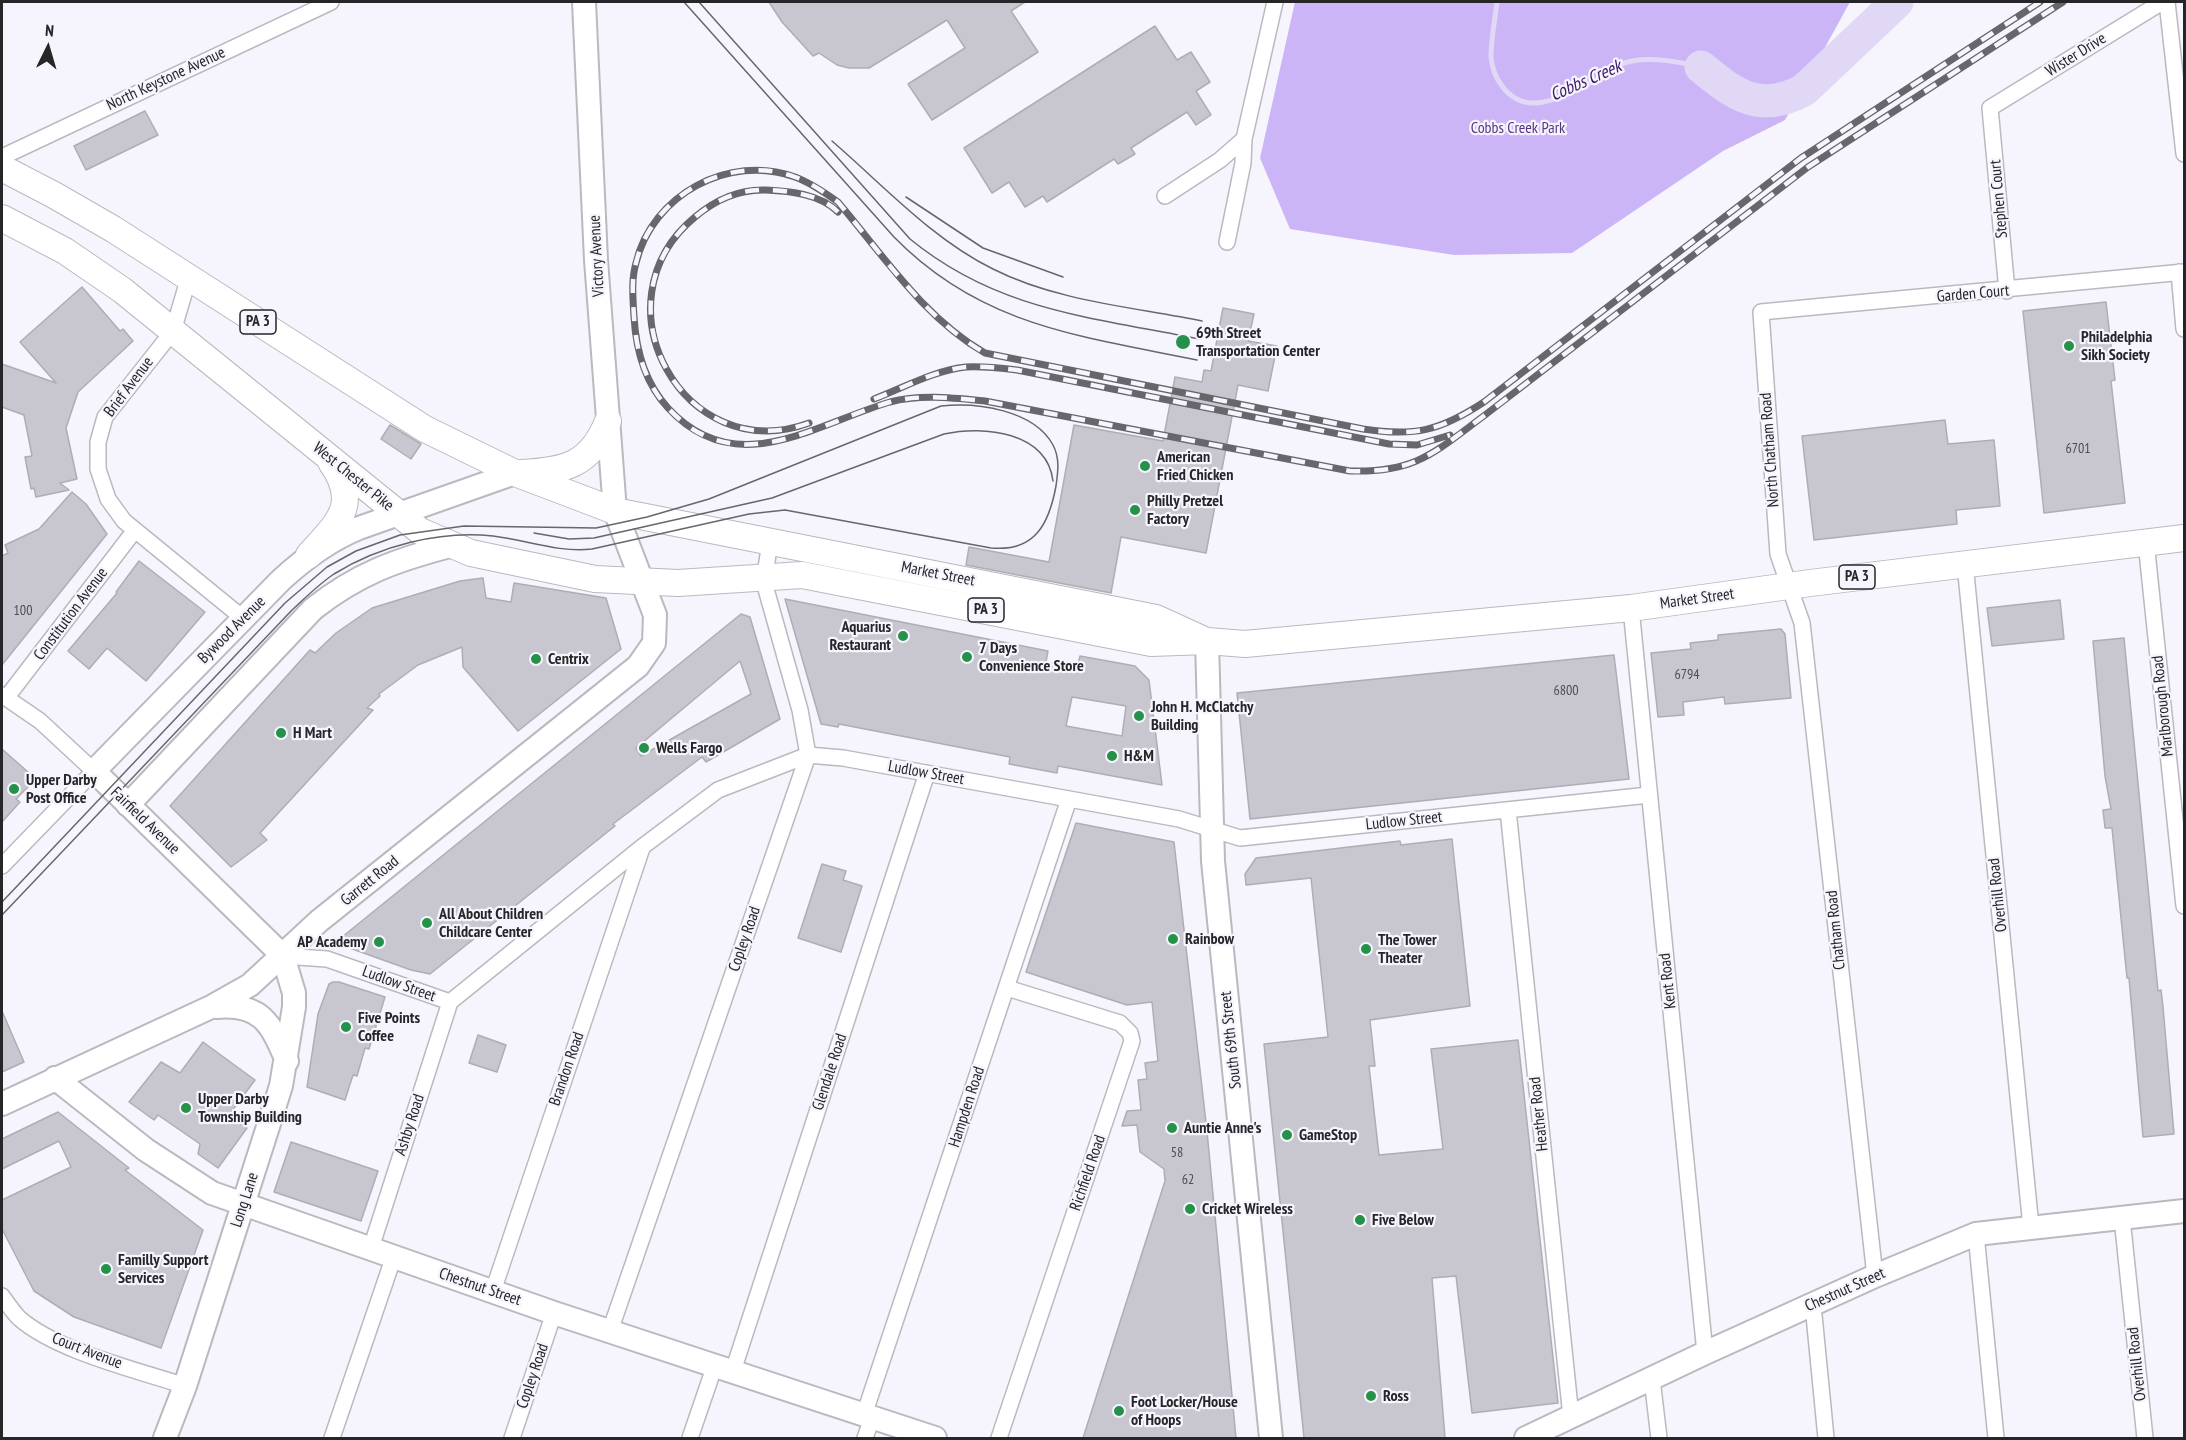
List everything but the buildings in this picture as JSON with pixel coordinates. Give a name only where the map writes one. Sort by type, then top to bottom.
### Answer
[{"type":"main road","name":"PA 3","points":[[2,168],[85,212],[425,429],[515,473],[615,511],[770,541]]},
{"type":"main road","name":"West Chester Pike","points":[[2,218],[94,269],[420,531],[450,546],[492,558],[595,579],[678,583],[764,576]]},
{"type":"main road","points":[[515,473],[555,470],[581,460],[601,439],[608,421]]},
{"type":"main road","points":[[309,555],[338,523],[345,505],[344,483],[328,457]]},
{"type":"main road","name":"Market Street","points":[[764,576],[811,576],[1151,643],[1207,641],[1272,643],[1631,608],[1789,586],[2184,538]]},
{"type":"main road","name":"Market Street","points":[[770,541],[1156,618],[1207,641]]},
{"type":"street","name":"North Keystone Avenue","points":[[2,157],[331,2]]},
{"type":"street","name":"Victory Avenue","points":[[584,2],[596,260],[615,511]]},
{"type":"street","points":[[1227,242],[1243,163],[1244,139],[1275,2]]},
{"type":"street","name":"Wister Drive","points":[[1990,108],[2162,2]]},
{"type":"street","points":[[2167,2],[2184,154]]},
{"type":"street","name":"Stephen Court","points":[[1990,108],[2007,291]]},
{"type":"street","points":[[1165,196],[1221,160],[1244,139]]},
{"type":"street","points":[[2182,272],[2184,328]]},
{"type":"street","name":"Garden Court","points":[[1761,312],[2007,291],[2182,272]]},
{"type":"street","name":"Brief Avenue","points":[[189,277],[173,331],[112,406],[102,423],[96,455],[102,485],[115,511],[244,619]]},
{"type":"street","name":"North Chatham Road","points":[[1761,312],[1778,554],[1789,586]]},
{"type":"street","name":"Bywood Avenue","points":[[2,866],[281,580],[309,555],[338,537],[515,473]]},
{"type":"street","name":"Garrett Road","points":[[2,1104],[211,1007],[250,985],[319,921],[638,666],[650,652],[656,634],[653,605],[615,511]]},
{"type":"street","name":"Constitution Avenue","points":[[4,696],[135,530]]},
{"type":"street","name":"Copley Road","points":[[610,1331],[808,755],[800,710],[769,603],[764,576],[770,541]]},
{"type":"street","name":"Marlborough Road","points":[[2146,542],[2184,906]]},
{"type":"street","points":[[128,805],[313,609],[331,594],[374,569],[450,546]]},
{"type":"street","name":"Overhill Road","points":[[1965,564],[2031,1227]]},
{"type":"street","name":"Chatham Road","points":[[1789,586],[1802,623],[1875,1276]]},
{"type":"street","name":"Kent Road","points":[[1631,608],[1705,1353]]},
{"type":"street","name":"South 69th Street","points":[[1207,641],[1213,861],[1271,1438]]},
{"type":"street","name":"Fairfield Avenue","points":[[4,696],[40,721],[94,771],[283,956]]},
{"type":"street","name":"Ludlow Street","points":[[283,956],[327,959],[450,1002],[642,847],[718,790],[808,755],[843,758],[1179,819],[1234,837],[1248,838],[1649,795]]},
{"type":"street","name":"Glendale Road","points":[[690,1438],[724,1368],[927,773]]},
{"type":"street","name":"Hampden Road","points":[[867,1424],[1068,799]]},
{"type":"street","name":"Heather Road","points":[[1508,810],[1571,1417]]},
{"type":"street","name":"Brandon Road","points":[[493,1291],[642,847]]},
{"type":"street","name":"Long Lane","points":[[165,1438],[185,1386],[274,1111],[287,1061],[294,1007],[292,986],[283,956]]},
{"type":"street","name":"Richfield Road","points":[[999,1438],[1132,1041],[1130,1033],[1120,1023],[1007,988]]},
{"type":"street","name":"Ashby Road","points":[[371,1248],[450,1002]]},
{"type":"street","points":[[211,1007],[231,1005],[257,1013],[271,1026],[287,1061]]},
{"type":"street","name":"Chestnut Street","points":[[55,1078],[146,1150],[212,1193],[554,1313],[724,1368],[867,1424],[935,1438]]},
{"type":"street","name":"Chestnut Street","points":[[1526,1438],[1705,1353],[1875,1276],[1976,1234],[2184,1211]]},
{"type":"street","name":"Overhill Road","points":[[2122,1218],[2145,1438]]},
{"type":"street","points":[[1976,1234],[1996,1438]]},
{"type":"street","points":[[332,1438],[394,1257]]},
{"type":"street","name":"Court Avenue","points":[[2,1296],[19,1318],[45,1336],[185,1386]]},
{"type":"street","points":[[1813,1305],[1826,1438]]},
{"type":"street","name":"Copley Road","points":[[512,1438],[554,1313]]},
{"type":"street","points":[[1652,1380],[1659,1438]]},
{"type":"green space","name":"Cobbs Creek Park","points":[[1295,2],[1850,2],[1785,120],[1723,151],[1572,253],[1454,255],[1290,229],[1260,158]]},
{"type":"waterway","name":"Cobbs Creek","points":[[1497,2],[1491,50],[1493,69],[1502,86],[1512,96],[1522,101],[1545,102],[1557,98],[1592,82],[1621,64],[1632,61],[1658,60],[1701,67]]},
{"type":"waterway","name":"Cobbs Creek","points":[[1701,67],[1725,86],[1749,98],[1761,101],[1788,97],[1804,90],[1897,2]]},
{"type":"tram line","points":[[684,2],[894,237],[927,267],[997,309],[1034,323],[1073,334],[1197,360]]},
{"type":"tram line","points":[[699,2],[910,239],[943,263],[977,282],[1047,308],[1199,339]]},
{"type":"tram line","points":[[832,141],[949,243],[993,269],[1017,280],[1069,296],[1202,321]]},
{"type":"tram line","points":[[906,197],[983,248],[1063,277]]},
{"type":"tram line","points":[[2,902],[285,603],[327,567],[356,551],[400,535],[464,526],[596,528],[647,517],[709,499],[941,406],[987,407],[1019,416],[1044,433],[1053,445],[1058,465],[1056,486],[1044,523],[1029,540],[1006,548],[991,548],[785,510],[749,514],[592,549],[542,546],[493,536],[452,535],[410,542],[370,555],[334,574],[292,610],[2,915]]},
{"type":"tram line","points":[[534,533],[569,539],[594,538],[772,498],[944,434],[960,431],[994,432],[1026,442],[1039,452],[1048,465],[1053,481]]},
{"type":"railway","points":[[2040,2],[1801,158],[1484,402],[1454,420],[1426,429],[1412,432],[1363,429],[985,353],[963,339],[924,304],[838,202],[801,179],[770,171],[745,171],[720,176],[697,186],[676,200],[658,218],[645,239],[633,276],[634,317],[643,366],[653,388],[668,408],[694,430],[721,441],[748,444],[776,441],[805,433],[890,402],[937,397],[985,401],[1350,471],[1373,471],[1409,464],[1424,458],[1452,440],[1808,167],[2063,2]]},
{"type":"railway","points":[[809,423],[764,431],[724,422],[691,400],[666,369],[653,332],[652,292],[665,252],[695,217],[711,205],[728,197],[746,191],[775,190],[814,197],[838,212]]},
{"type":"railway","points":[[874,399],[919,380],[954,369],[992,367],[1017,370],[1389,444],[1417,445],[1450,435]]},
{"type":"place","name":"69th Street Transportation Center","points":[[1183,342]]},
{"type":"place","name":"Philadelphia Sikh Society","points":[[2069,346]]},
{"type":"place","name":"American Fried Chicken","points":[[1145,466]]},
{"type":"place","name":"Philly Pretzel Factory","points":[[1135,510]]},
{"type":"place","name":"Aquarius Restaurant","points":[[903,636]]},
{"type":"place","name":"7 Days Convenience Store","points":[[967,657]]},
{"type":"place","name":"Centrix","points":[[536,659]]},
{"type":"place","name":"John H. McClatchy Building","points":[[1139,716]]},
{"type":"place","name":"H Mart","points":[[281,733]]},
{"type":"place","name":"Wells Fargo","points":[[644,748]]},
{"type":"place","name":"H&M","points":[[1112,756]]},
{"type":"place","name":"Upper Darby Post Office","points":[[14,789]]},
{"type":"place","name":"All About Children Childcare Center","points":[[427,923]]},
{"type":"place","name":"Rainbow","points":[[1173,939]]},
{"type":"place","name":"AP Academy","points":[[379,942]]},
{"type":"place","name":"The Tower Theater","points":[[1366,949]]},
{"type":"place","name":"Five Points Coffee","points":[[346,1027]]},
{"type":"place","name":"Upper Darby Township Building","points":[[186,1108]]},
{"type":"place","name":"Auntie Anne's","points":[[1172,1128]]},
{"type":"place","name":"GameStop","points":[[1287,1135]]},
{"type":"place","name":"Cricket Wireless","points":[[1190,1209]]},
{"type":"place","name":"Five Below","points":[[1360,1220]]},
{"type":"place","name":"Familly Support Services","points":[[106,1269]]},
{"type":"place","name":"Ross","points":[[1371,1396]]},
{"type":"place","name":"Foot Locker/House of Hoops","points":[[1119,1411]]}]
